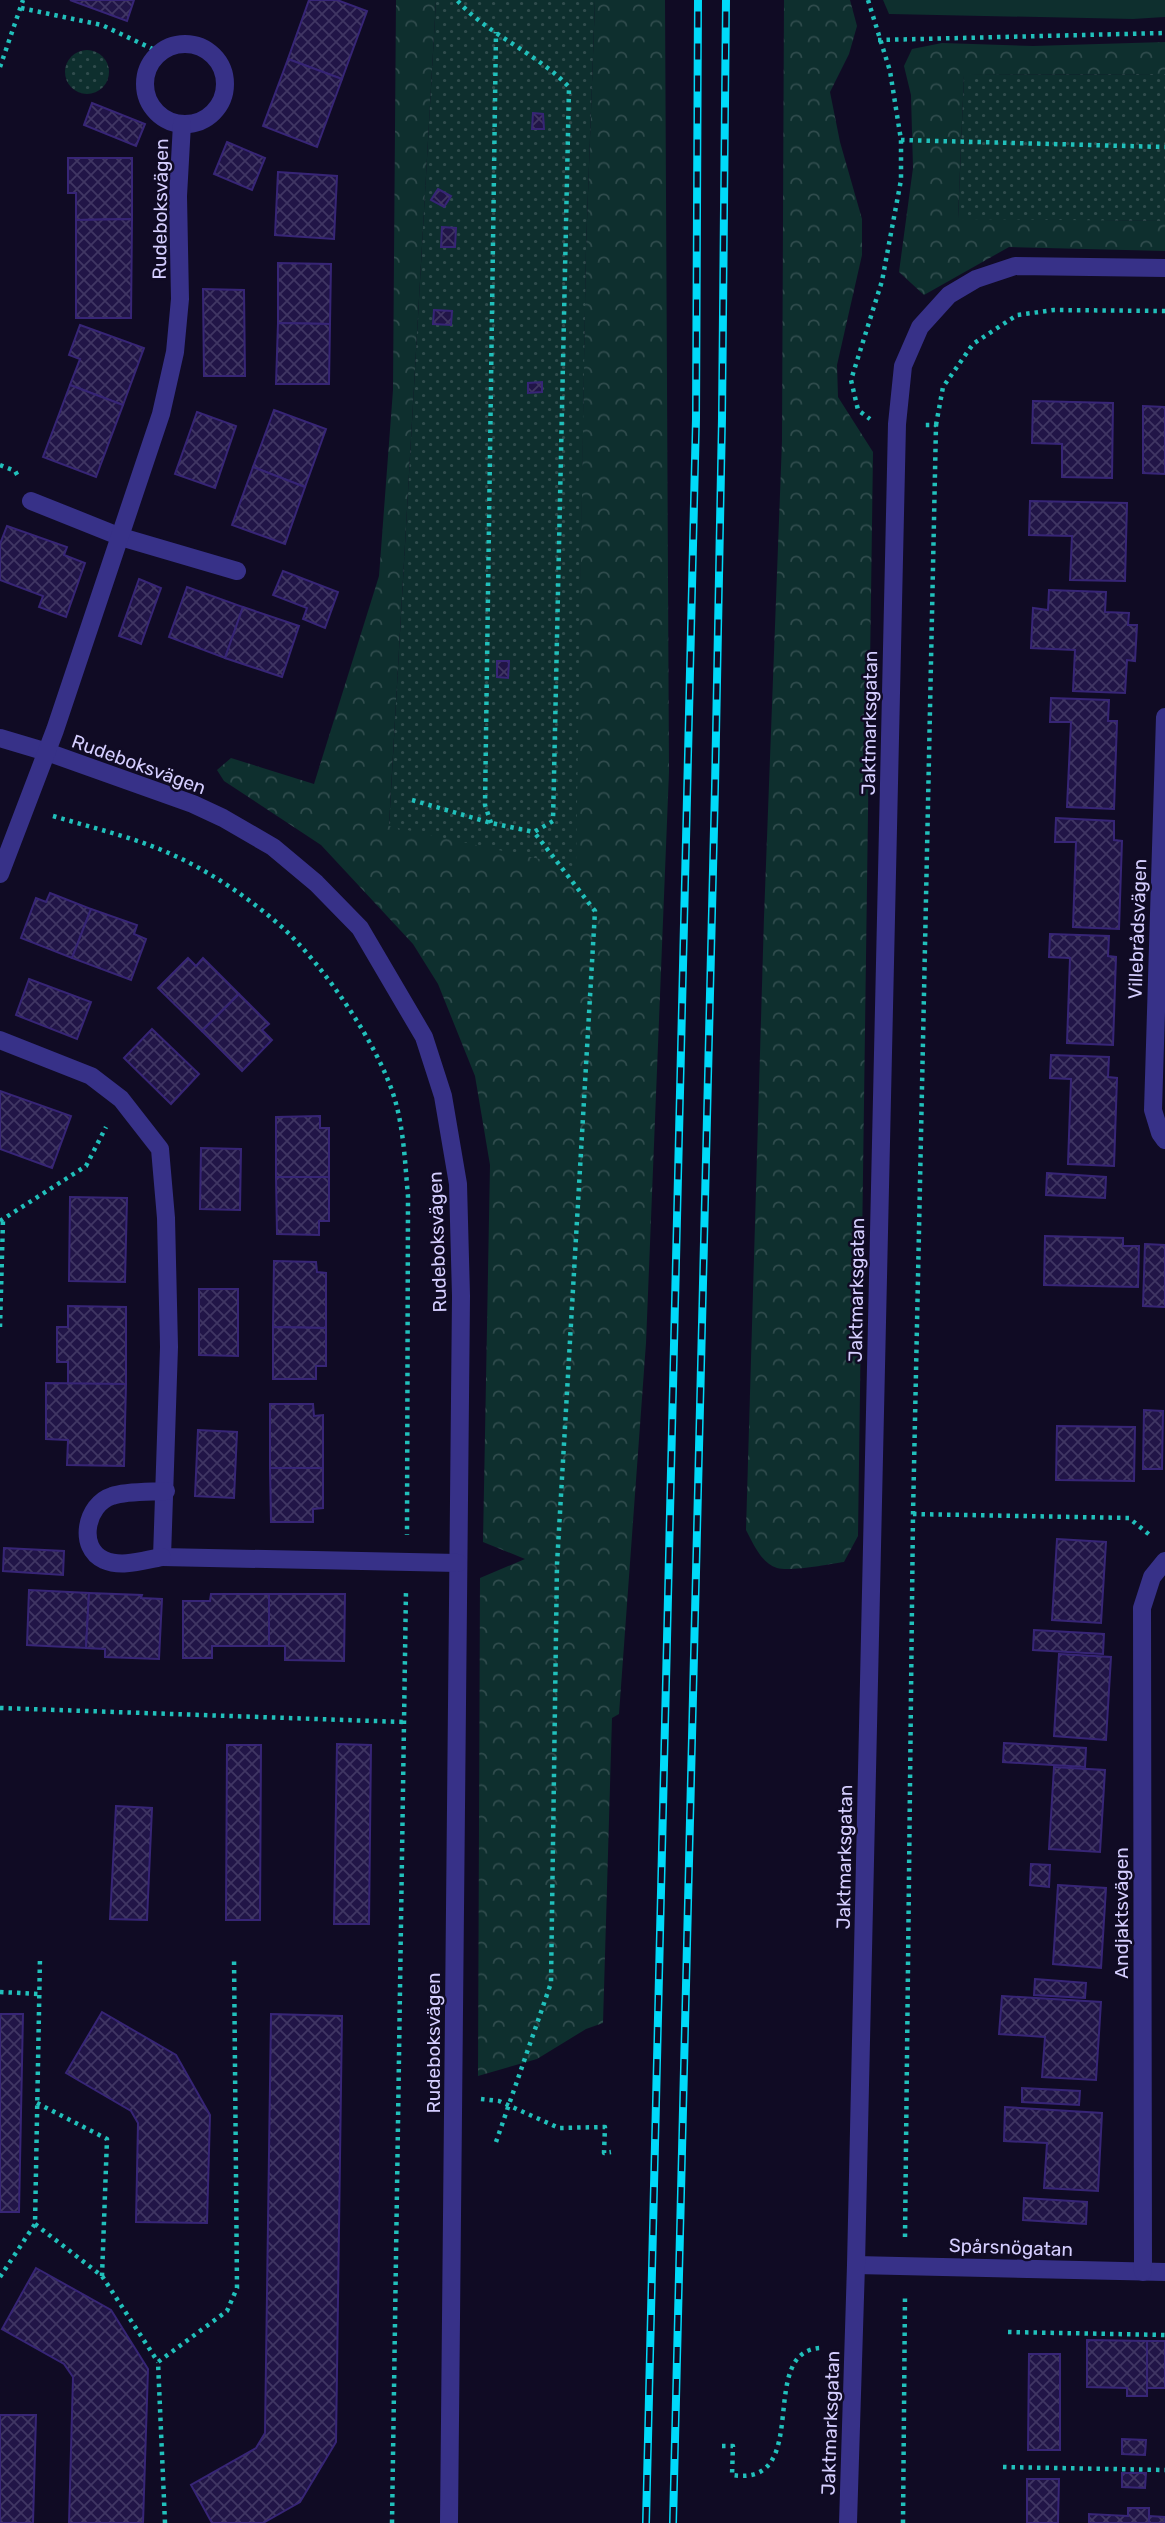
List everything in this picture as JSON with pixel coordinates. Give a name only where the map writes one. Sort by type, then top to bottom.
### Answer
[{"type":"street","name":"Rudeboksvägen","points":[[183,43],[208,50],[217,60],[223,71],[223,97],[207,117],[182,124],[169,121],[157,113],[144,89],[150,62],[159,52],[183,43]]},
{"type":"street","name":"Rudeboksvägen","points":[[0,874],[47,752],[161,414],[175,352],[180,299],[178,196],[182,124]]},
{"type":"street","name":"Jaktmarksgatan","points":[[848,2523],[897,424],[903,366],[920,327],[949,295],[976,279],[1015,266],[1165,268]]},
{"type":"street","points":[[31,501],[121,537],[237,571]]},
{"type":"street","name":"Villebrådsvägen","points":[[1165,717],[1153,1110],[1165,1140]]},
{"type":"street","name":"Rudeboksvägen","points":[[0,738],[193,804],[273,847],[316,883],[360,928],[424,1037],[443,1096],[458,1184],[461,1296],[449,2523]]},
{"type":"street","points":[[0,1040],[91,1076],[121,1099],[160,1149],[166,1218],[169,1334],[162,1557]]},
{"type":"street","points":[[166,1491],[112,1496],[102,1502],[88,1524],[86,1538],[92,1550],[103,1560],[122,1564],[162,1557],[458,1563]]},
{"type":"street","name":"Andjaktsvägen","points":[[1143,2272],[1142,1608],[1152,1577],[1165,1561]]},
{"type":"street","name":"Spårsnögatan","points":[[856,2264],[1165,2272]]},
{"type":"path","points":[[0,67],[23,0]]},
{"type":"path","points":[[457,0],[496,32],[552,69],[569,87],[553,821],[534,832]]},
{"type":"path","points":[[868,0],[878,40],[890,71],[901,140],[901,180],[881,281],[850,380],[858,410],[867,418],[897,424],[936,425]]},
{"type":"path","points":[[21,8],[102,25],[159,52]]},
{"type":"path","points":[[491,823],[485,805],[496,32]]},
{"type":"path","points":[[878,40],[1165,33]]},
{"type":"path","points":[[901,140],[1165,147]]},
{"type":"path","points":[[902,2523],[913,1514],[936,425],[943,387],[973,344],[1017,315],[1054,310],[1165,310]]},
{"type":"path","points":[[412,800],[491,823],[534,832],[595,911],[556,1563],[551,1983],[496,2141]]},
{"type":"path","points":[[0,1327],[1,1220],[86,1166],[121,1099]]},
{"type":"path","points":[[913,1514],[1129,1518],[1156,1540]]},
{"type":"path","points":[[0,1708],[403,1722]]},
{"type":"path","points":[[0,2277],[35,2224],[40,1957]]},
{"type":"path","points":[[158,2362],[227,2311],[237,2288],[234,1957]]},
{"type":"path","points":[[0,1992],[39,1994]]},
{"type":"path","points":[[454,2096],[499,2101],[559,2128],[605,2127],[604,2153],[611,2152]]},
{"type":"path","points":[[37,2103],[107,2138],[102,2276]]},
{"type":"path","points":[[35,2224],[102,2276],[158,2362],[165,2523]]},
{"type":"path","points":[[1008,2332],[1165,2335]]},
{"type":"path","points":[[722,2445],[733,2446],[732,2475],[758,2474],[777,2451],[790,2371],[801,2356],[818,2348],[853,2349]]},
{"type":"path","points":[[1003,2467],[1165,2470]]},
{"type":"green space","points":[[396,0],[436,0],[389,825],[575,866],[586,248],[595,0],[665,0],[669,772],[646,1343],[619,1714],[612,1718],[603,2023],[586,2029],[537,2059],[478,2076],[480,1578],[525,1559],[483,1542],[490,1165],[475,1076],[438,984],[413,944],[321,845],[224,781],[217,770],[231,758],[314,784],[379,576],[393,390]]},
{"type":"green space","points":[[436,0],[595,0],[586,248],[576,867],[389,826]]},
{"type":"green space","points":[[784,0],[850,0],[857,26],[849,54],[830,92],[840,142],[862,219],[862,255],[837,365],[838,397],[873,452],[858,1536],[844,1562],[791,1569],[777,1568],[766,1562],[746,1530],[764,917],[782,441]]},
{"type":"green space","points":[[883,0],[1165,0],[1165,17],[1133,19],[889,14]]},
{"type":"green space","points":[[1165,42],[1165,74],[964,75],[958,218],[1165,221],[1165,251],[1009,247],[924,295],[899,272],[913,168],[911,95],[904,66],[912,49],[942,43],[1033,46]]},
{"type":"green space","points":[[87,50],[96,51],[103,56],[108,63],[108,81],[103,88],[96,93],[87,94],[78,93],[71,88],[66,81],[65,72],[66,63],[71,56],[78,51]]},
{"type":"green space","points":[[1165,74],[1165,221],[958,219],[964,75]]},
{"type":"building","points":[[70,0],[134,0],[127,21]]},
{"type":"building","points":[[309,0],[337,0],[367,11],[342,79],[288,59]]},
{"type":"building","points":[[288,59],[342,79],[317,147],[263,126]]},
{"type":"building","points":[[92,103],[145,124],[136,146],[84,125]]},
{"type":"building","points":[[533,113],[543,114],[544,129],[532,129]]},
{"type":"building","points":[[227,142],[265,158],[252,190],[214,174]]},
{"type":"building","points":[[68,158],[132,158],[132,219],[76,220],[76,193],[68,193]]},
{"type":"building","points":[[278,172],[337,176],[334,239],[275,235]]},
{"type":"building","points":[[438,189],[451,196],[444,207],[431,200]]},
{"type":"building","points":[[132,219],[131,318],[76,318],[76,220]]},
{"type":"building","points":[[442,227],[456,228],[455,247],[441,247]]},
{"type":"building","points":[[278,263],[331,264],[330,324],[278,323]]},
{"type":"building","points":[[203,289],[244,290],[245,376],[204,376]]},
{"type":"building","points":[[434,310],[452,311],[451,325],[433,324]]},
{"type":"building","points":[[278,323],[330,324],[329,384],[276,384]]},
{"type":"building","points":[[80,325],[144,348],[123,405],[70,385],[80,359],[69,355]]},
{"type":"building","points":[[542,382],[542,392],[528,393],[528,383]]},
{"type":"building","points":[[70,385],[123,405],[96,477],[43,457]]},
{"type":"building","points":[[1033,401],[1113,403],[1112,478],[1062,477],[1062,444],[1032,443]]},
{"type":"building","points":[[1143,406],[1165,407],[1165,474],[1143,473]]},
{"type":"building","points":[[274,410],[326,429],[305,487],[253,467]]},
{"type":"building","points":[[197,412],[236,426],[215,488],[175,474]]},
{"type":"building","points":[[253,467],[305,487],[285,544],[232,525]]},
{"type":"building","points":[[1030,501],[1127,503],[1125,581],[1070,580],[1072,536],[1029,535]]},
{"type":"building","points":[[7,526],[67,547],[64,555],[85,563],[66,617],[39,607],[43,596],[0,580],[0,544]]},
{"type":"building","points":[[283,571],[338,592],[325,628],[303,619],[307,608],[273,595]]},
{"type":"building","points":[[139,579],[161,588],[141,644],[119,636]]},
{"type":"building","points":[[187,587],[243,607],[225,658],[169,637]]},
{"type":"building","points":[[1049,590],[1106,592],[1105,612],[1129,613],[1128,625],[1137,625],[1135,661],[1127,660],[1125,693],[1073,691],[1075,650],[1031,648],[1033,608],[1048,610]]},
{"type":"building","points":[[243,607],[299,626],[282,677],[225,658]]},
{"type":"building","points":[[497,661],[509,661],[508,678],[497,677]]},
{"type":"building","points":[[1051,698],[1109,700],[1108,721],[1117,721],[1114,809],[1067,807],[1071,722],[1050,722]]},
{"type":"building","points":[[1056,818],[1114,821],[1114,840],[1122,841],[1119,929],[1073,927],[1076,842],[1055,842]]},
{"type":"building","points":[[50,893],[91,909],[72,958],[21,938],[36,898],[46,902]]},
{"type":"building","points":[[91,909],[137,925],[134,934],[146,939],[131,980],[72,958]]},
{"type":"building","points":[[1050,934],[1109,936],[1108,956],[1116,957],[1113,1045],[1067,1043],[1070,958],[1049,957]]},
{"type":"building","points":[[188,958],[196,966],[203,958],[239,994],[202,1031],[158,988]]},
{"type":"building","points":[[29,979],[91,1002],[77,1039],[16,1015]]},
{"type":"building","points":[[239,994],[269,1024],[262,1030],[272,1040],[242,1071],[202,1031]]},
{"type":"building","points":[[152,1029],[199,1074],[171,1104],[124,1058]]},
{"type":"building","points":[[1051,1055],[1109,1057],[1108,1077],[1117,1078],[1114,1166],[1068,1164],[1071,1079],[1050,1078]]},
{"type":"building","points":[[0,1091],[71,1116],[52,1168],[0,1149]]},
{"type":"building","points":[[320,1116],[320,1128],[329,1128],[329,1177],[276,1177],[276,1117]]},
{"type":"building","points":[[201,1148],[241,1149],[240,1210],[200,1209]]},
{"type":"building","points":[[1047,1173],[1106,1177],[1105,1198],[1046,1195]]},
{"type":"building","points":[[276,1177],[329,1177],[329,1221],[319,1221],[319,1235],[277,1234]]},
{"type":"building","points":[[70,1197],[127,1198],[125,1282],[69,1281]]},
{"type":"building","points":[[1045,1236],[1123,1238],[1123,1246],[1139,1246],[1138,1287],[1044,1285]]},
{"type":"building","points":[[1145,1244],[1165,1245],[1165,1307],[1143,1306]]},
{"type":"building","points":[[274,1261],[316,1262],[317,1272],[326,1273],[326,1328],[273,1327]]},
{"type":"building","points":[[199,1289],[238,1289],[238,1356],[199,1355]]},
{"type":"building","points":[[68,1306],[126,1307],[126,1384],[68,1384],[68,1362],[57,1362],[57,1327],[68,1327]]},
{"type":"building","points":[[273,1327],[326,1328],[326,1366],[316,1366],[316,1379],[273,1379]]},
{"type":"building","points":[[46,1383],[126,1384],[124,1466],[67,1465],[68,1440],[46,1439]]},
{"type":"building","points":[[270,1404],[313,1404],[314,1416],[323,1415],[323,1468],[270,1468]]},
{"type":"building","points":[[1144,1410],[1163,1411],[1162,1469],[1143,1469]]},
{"type":"building","points":[[1057,1426],[1135,1427],[1134,1481],[1056,1480]]},
{"type":"building","points":[[198,1430],[237,1432],[234,1498],[195,1496]]},
{"type":"building","points":[[270,1468],[323,1468],[323,1508],[313,1509],[313,1522],[271,1522]]},
{"type":"building","points":[[1057,1539],[1106,1542],[1101,1623],[1052,1620]]},
{"type":"building","points":[[4,1548],[64,1551],[63,1575],[3,1571]]},
{"type":"building","points":[[29,1590],[89,1593],[86,1648],[27,1645]]},
{"type":"building","points":[[89,1593],[142,1595],[141,1598],[162,1599],[159,1659],[105,1657],[105,1649],[86,1648]]},
{"type":"building","points":[[211,1594],[269,1594],[269,1646],[212,1646],[212,1658],[183,1658],[183,1601],[210,1601]]},
{"type":"building","points":[[269,1594],[345,1594],[344,1661],[285,1660],[285,1646],[269,1646]]},
{"type":"building","points":[[1034,1630],[1104,1634],[1103,1654],[1033,1650]]},
{"type":"building","points":[[1059,1654],[1111,1657],[1106,1740],[1054,1736]]},
{"type":"building","points":[[1004,1743],[1086,1748],[1085,1767],[1003,1762]]},
{"type":"building","points":[[337,1744],[371,1745],[369,1924],[334,1924]]},
{"type":"building","points":[[227,1745],[261,1745],[260,1920],[226,1920]]},
{"type":"building","points":[[1054,1767],[1105,1770],[1100,1852],[1049,1849]]},
{"type":"building","points":[[116,1806],[152,1808],[147,1920],[110,1919]]},
{"type":"building","points":[[1031,1864],[1050,1865],[1049,1887],[1030,1885]]},
{"type":"building","points":[[1058,1885],[1106,1888],[1101,1968],[1053,1964]]},
{"type":"building","points":[[1035,1979],[1086,1983],[1085,1998],[1034,1995]]},
{"type":"building","points":[[1002,1996],[1101,2002],[1096,2080],[1042,2077],[1045,2037],[999,2034]]},
{"type":"building","points":[[102,2012],[176,2055],[210,2115],[207,2223],[136,2222],[138,2123],[131,2111],[66,2073]]},
{"type":"building","points":[[0,2014],[23,2014],[19,2212],[0,2212]]},
{"type":"building","points":[[271,2014],[342,2016],[336,2442],[300,2502],[263,2523],[212,2523],[191,2485],[256,2448],[265,2433]]},
{"type":"building","points":[[1022,2088],[1080,2091],[1079,2105],[1022,2102]]},
{"type":"building","points":[[1005,2107],[1102,2113],[1098,2191],[1044,2188],[1047,2143],[1004,2141]]},
{"type":"building","points":[[1024,2198],[1087,2202],[1086,2224],[1023,2220]]},
{"type":"building","points":[[36,2268],[111,2310],[148,2369],[143,2523],[69,2523],[73,2377],[64,2364],[2,2329]]},
{"type":"building","points":[[1087,2340],[1147,2341],[1147,2396],[1127,2396],[1127,2388],[1087,2387]]},
{"type":"building","points":[[1147,2341],[1165,2341],[1165,2388],[1147,2388]]},
{"type":"building","points":[[1029,2354],[1060,2354],[1060,2450],[1028,2450]]},
{"type":"building","points":[[0,2415],[36,2415],[33,2523],[0,2523]]},
{"type":"building","points":[[1122,2439],[1146,2440],[1145,2455],[1122,2454]]},
{"type":"building","points":[[1122,2473],[1146,2473],[1145,2488],[1122,2487]]},
{"type":"building","points":[[1027,2479],[1059,2479],[1058,2523],[1027,2523]]},
{"type":"building","points":[[1128,2508],[1149,2508],[1149,2523],[1089,2523],[1089,2514],[1128,2516]]},
{"type":"building","points":[[1149,2516],[1165,2517],[1165,2523],[1149,2523]]},
{"type":"railway","points":[[646,2523],[696,419],[698,0]]},
{"type":"railway","points":[[673,2523],[715,787],[726,0]]}]
